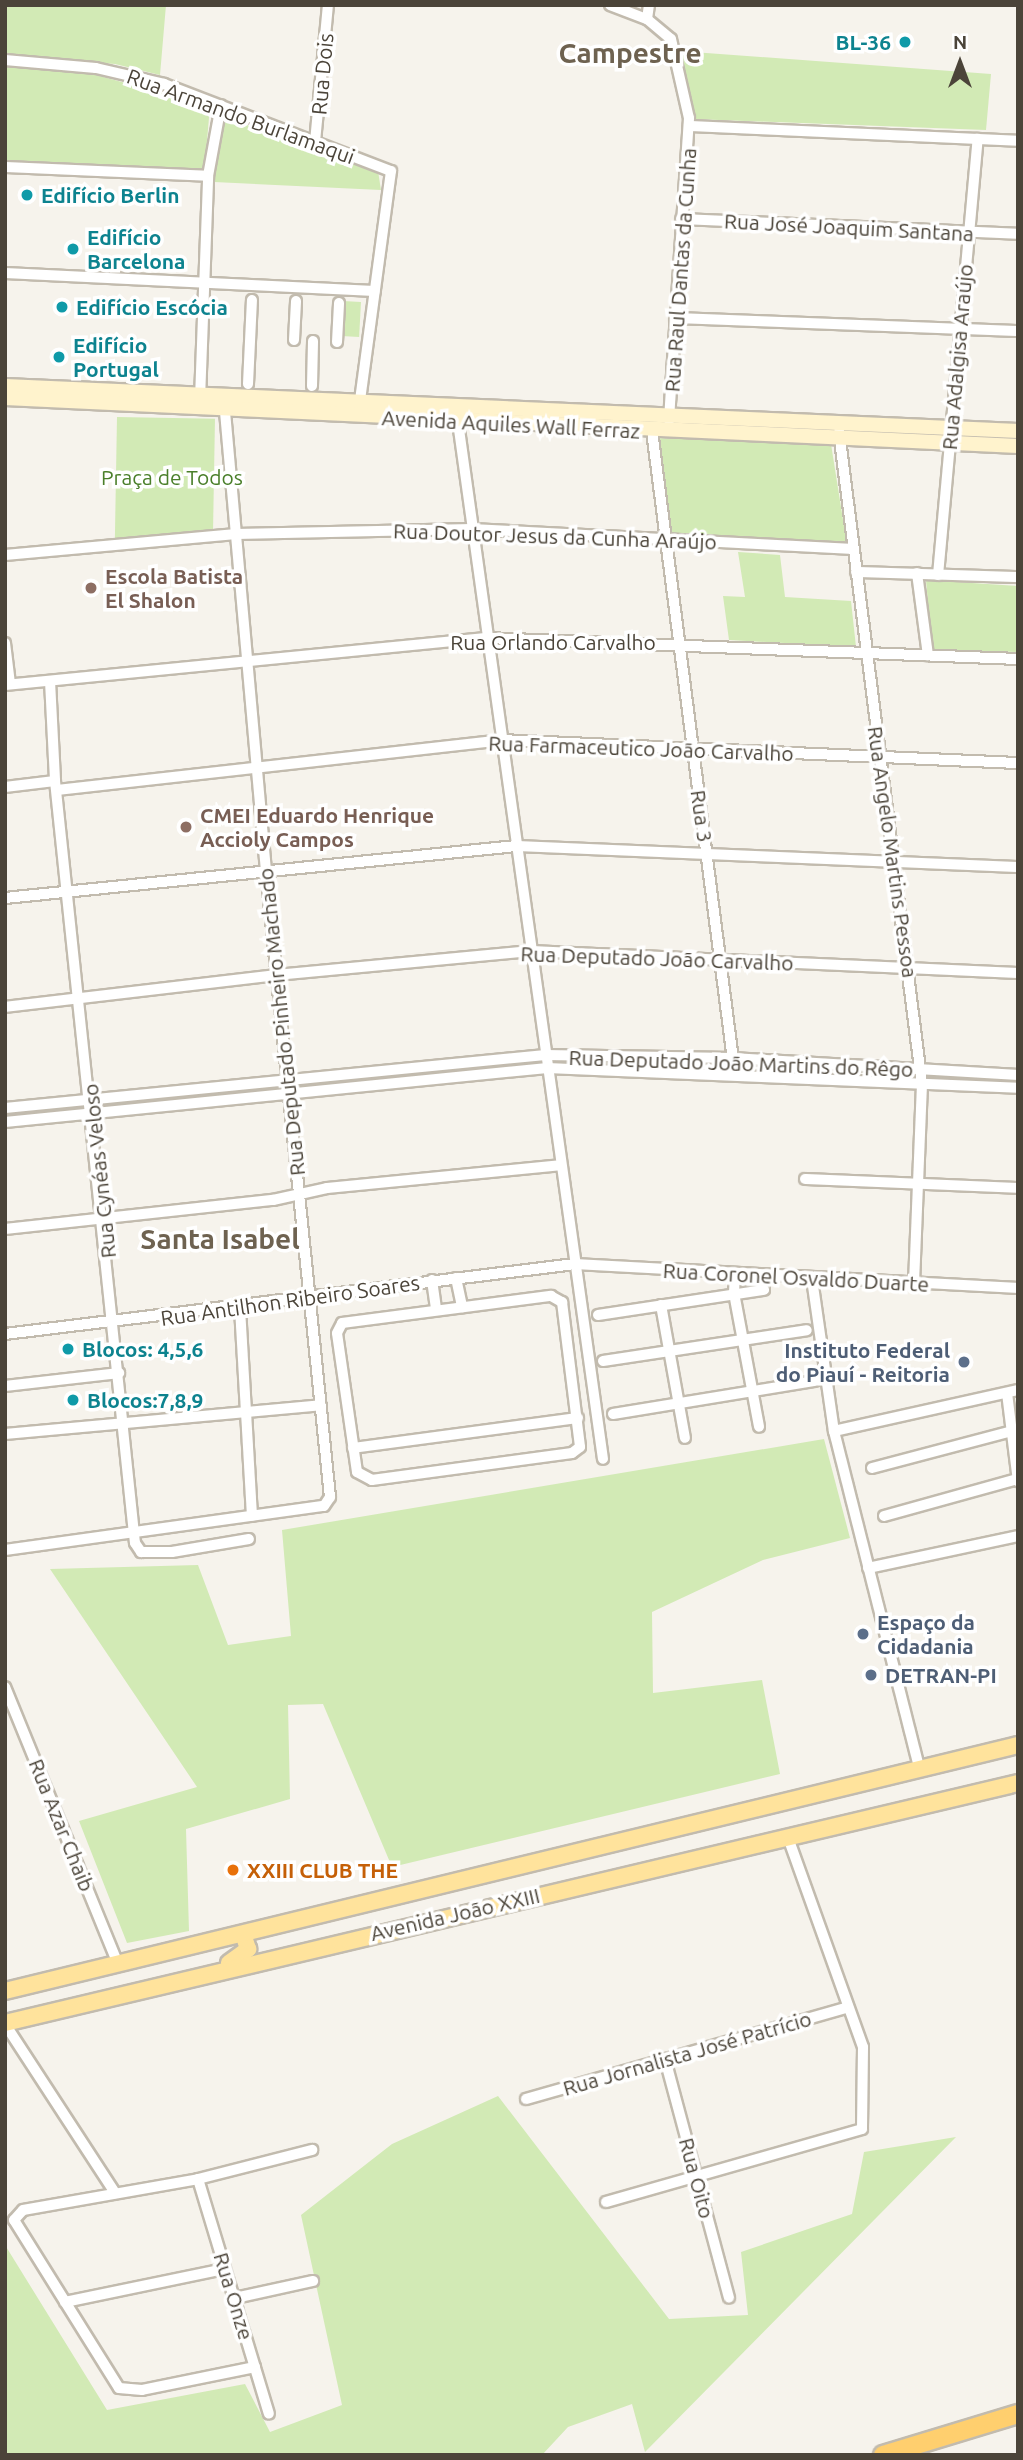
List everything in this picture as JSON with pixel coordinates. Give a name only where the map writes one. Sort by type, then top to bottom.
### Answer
[{"type":"highway","points":[[883,2455],[1018,2414]]},
{"type":"main road","name":"Avenida Aquiles Wall Ferraz","points":[[5,386],[360,399],[1018,431]]},
{"type":"main road","name":"Avenida Aquiles Wall Ferraz","points":[[5,398],[199,410],[1018,446]]},
{"type":"main road","name":"Avenida João XXIII","points":[[5,1991],[851,1788],[1018,1745]]},
{"type":"main road","name":"Avenida João XXIII","points":[[851,1788],[1018,1755]]},
{"type":"main road","name":"Avenida João XXIII","points":[[5,2023],[905,1806],[1018,1774]]},
{"type":"main road","name":"Avenida João XXIII","points":[[905,1806],[1018,1783]]},
{"type":"main road","points":[[218,1971],[247,1952],[248,1944],[243,1934]]},
{"type":"street","name":"Rua Dois","points":[[315,142],[328,5]]},
{"type":"street","points":[[610,5],[648,19],[649,5]]},
{"type":"street","name":"Rua Raul Dantas da Cunha","points":[[648,19],[663,30],[676,52],[690,126],[667,431]]},
{"type":"street","name":"Rua Armando Burlamaqui","points":[[5,60],[116,71],[220,106],[391,171],[374,291]]},
{"type":"street","points":[[199,410],[207,335],[205,285],[208,176],[220,106]]},
{"type":"street","points":[[690,126],[1018,141]]},
{"type":"street","name":"Rua Adalgisa Araújo","points":[[939,575],[978,139]]},
{"type":"street","points":[[5,167],[208,176]]},
{"type":"street","name":"Rua José Joaquim Santana","points":[[681,219],[1018,234]]},
{"type":"street","points":[[5,273],[205,285],[374,291],[360,399]]},
{"type":"street","points":[[248,384],[252,300]]},
{"type":"street","points":[[294,340],[296,301]]},
{"type":"street","points":[[337,342],[339,303]]},
{"type":"street","points":[[675,318],[1018,331]]},
{"type":"street","points":[[312,386],[313,341]]},
{"type":"street","points":[[458,404],[456,421],[603,1459]]},
{"type":"street","name":"Rua Deputado Pinheiro Machado","points":[[225,411],[286,1078],[330,1490],[324,1506],[252,1516]]},
{"type":"street","name":"Rua Angelo Martins Pessoa","points":[[839,421],[865,652],[909,969],[922,1084],[915,1284]]},
{"type":"street","name":"Rua 3","points":[[652,431],[676,642],[708,854],[717,959],[734,1075]]},
{"type":"street","name":"Rua Doutor Jesus da Cunha Araújo","points":[[5,555],[236,534],[472,529],[853,549]]},
{"type":"street","points":[[856,572],[1018,577]]},
{"type":"street","points":[[917,573],[928,655]]},
{"type":"street","name":"Rua Orlando Carvalho","points":[[8,685],[486,638],[676,642],[1018,659]]},
{"type":"street","points":[[5,643],[8,685]]},
{"type":"street","name":"Rua Cynéas Veloso","points":[[50,681],[56,786],[105,1218],[134,1533]]},
{"type":"street","name":"Rua Farmaceutico João Carvalho","points":[[5,787],[56,786],[257,770],[501,740],[1018,763]]},
{"type":"street","points":[[5,898],[516,846],[1018,867]]},
{"type":"street","name":"Rua Deputado João Carvalho","points":[[5,1007],[276,975],[531,951],[1018,973]]},
{"type":"street","name":"Rua Deputado João Martins do Rêgo","points":[[5,1108],[286,1078],[545,1055],[732,1058],[1018,1075]]},
{"type":"street","name":"Rua Deputado João Martins do Rêgo","points":[[5,1122],[547,1068],[1018,1088]]},
{"type":"street","points":[[5,1229],[299,1195],[327,1188],[560,1165]]},
{"type":"street","points":[[805,1179],[1018,1188]]},
{"type":"street","name":"Rua Coronel Osvaldo Duarte","points":[[575,1264],[812,1279],[1018,1288]]},
{"type":"street","name":"Rua Antilhon Ribeiro Soares","points":[[5,1334],[240,1308],[310,1299],[336,1291],[575,1264]]},
{"type":"street","points":[[735,1274],[734,1293],[759,1427]]},
{"type":"street","points":[[456,1278],[461,1307]]},
{"type":"street","points":[[812,1279],[834,1431],[920,1770]]},
{"type":"street","points":[[432,1280],[436,1310]]},
{"type":"street","points":[[598,1315],[764,1290]]},
{"type":"street","points":[[559,1297],[581,1441],[572,1452],[398,1476],[362,1477],[357,1472],[337,1333],[342,1323],[461,1307],[559,1297]]},
{"type":"street","points":[[662,1305],[685,1438]]},
{"type":"street","points":[[5,1550],[252,1516],[243,1411],[240,1308]]},
{"type":"street","points":[[603,1362],[807,1330]]},
{"type":"street","points":[[5,1386],[119,1373]]},
{"type":"street","points":[[613,1414],[815,1381]]},
{"type":"street","points":[[834,1431],[1013,1392],[1012,1431],[1018,1480],[884,1516]]},
{"type":"street","points":[[5,1434],[321,1405]]},
{"type":"street","points":[[353,1448],[578,1418]]},
{"type":"street","points":[[872,1468],[1012,1431]]},
{"type":"street","points":[[134,1533],[141,1552],[249,1539]]},
{"type":"street","points":[[869,1568],[1018,1536]]},
{"type":"street","name":"Rua Azar Chaib","points":[[5,1687],[118,1964]]},
{"type":"street","points":[[606,2203],[862,2129],[864,2060],[787,1835]]},
{"type":"street","name":"Rua Jornalista José Patrício","points":[[526,2099],[848,2007]]},
{"type":"street","points":[[5,2023],[115,2193]]},
{"type":"street","name":"Rua Oito","points":[[665,2059],[729,2298]]},
{"type":"street","points":[[255,2367],[142,2390],[119,2388],[18,2232],[16,2215],[115,2193],[198,2179],[312,2150]]},
{"type":"street","name":"Rua Onze","points":[[198,2179],[269,2414]]},
{"type":"street","points":[[65,2302],[225,2269]]},
{"type":"street","points":[[235,2298],[313,2281]]},
{"type":"green space","points":[[5,5],[166,5],[160,75],[115,64],[6,56]]},
{"type":"green space","points":[[679,51],[991,74],[986,130],[693,119]]},
{"type":"green space","points":[[6,65],[85,72],[210,106],[205,164],[201,171],[5,160]]},
{"type":"green space","points":[[230,119],[378,171],[381,190],[214,182],[222,122]]},
{"type":"green space","points":[[343,301],[361,302],[359,337],[341,336]]},
{"type":"green space","name":"Praça de Todos","points":[[117,417],[215,419],[213,543],[115,541]]},
{"type":"green space","points":[[655,438],[831,444],[847,545],[667,536]]},
{"type":"green space","points":[[738,552],[780,555],[785,597],[851,601],[856,647],[729,640],[723,596],[745,597]]},
{"type":"green space","points":[[926,580],[1018,586],[1018,652],[932,650]]},
{"type":"green space","points":[[824,1439],[850,1538],[763,1560],[652,1612],[653,1693],[762,1680],[780,1774],[392,1867],[323,1704],[288,1705],[290,1799],[186,1829],[189,1931],[127,1943],[79,1821],[197,1787],[50,1569],[198,1565],[228,1645],[291,1636],[282,1530]]},
{"type":"green space","points":[[498,2096],[669,2319],[748,2315],[741,2252],[852,2214],[864,2152],[956,2137],[645,2452],[632,2404],[568,2427],[542,2455],[5,2455],[5,2245],[107,2410],[245,2384],[270,2432],[342,2405],[301,2215],[392,2144]]},
{"type":"place","name":"BL-36","points":[[905,42]]},
{"type":"place","name":"Edifício Berlin","points":[[27,195]]},
{"type":"place","name":"Edifício Barcelona","points":[[73,249]]},
{"type":"place","name":"Edifício Escócia","points":[[62,307]]},
{"type":"place","name":"Edifício Portugal","points":[[59,357]]},
{"type":"place","name":"Escola Batista El Shalon","points":[[91,588]]},
{"type":"place","name":"CMEI Eduardo Henrique Accioly Campos","points":[[186,827]]},
{"type":"place","name":"Blocos: 4,5,6","points":[[68,1349]]},
{"type":"place","name":"Instituto Federal do Piauí - Reitoria","points":[[964,1362]]},
{"type":"place","name":"Blocos:7,8,9","points":[[73,1400]]},
{"type":"place","name":"Espaço da Cidadania","points":[[863,1634]]},
{"type":"place","name":"DETRAN-PI","points":[[871,1675]]},
{"type":"place","name":"XXIII CLUB THE","points":[[233,1870]]},
{"type":"district","name":"Campestre","points":[[630,53]]},
{"type":"district","name":"Santa Isabel","points":[[220,1239]]}]
